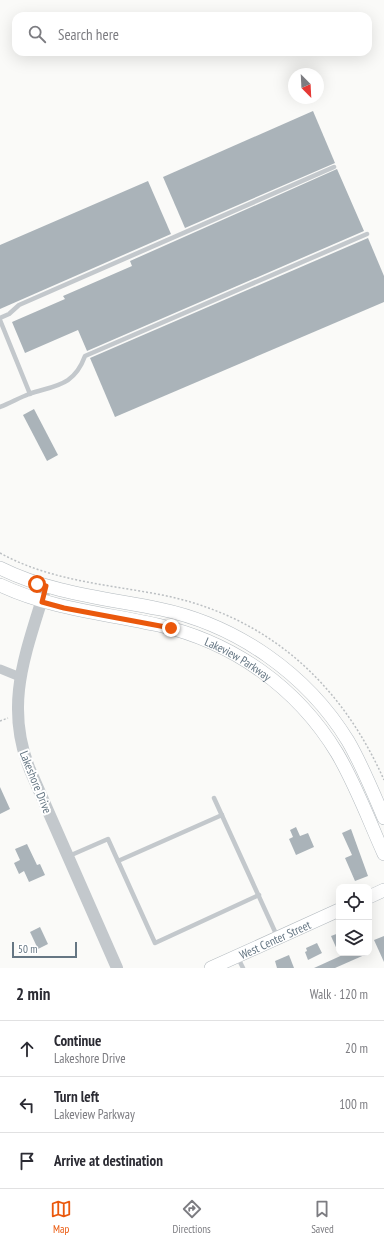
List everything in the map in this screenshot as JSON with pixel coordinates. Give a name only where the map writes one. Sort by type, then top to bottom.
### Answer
[{"type":"main road","name":"Lakeview Parkway","points":[[0,568],[46,586],[67,592],[190,617],[233,635],[261,651],[298,680],[330,715],[355,755],[384,818]]},
{"type":"main road","name":"Lakeview Parkway","points":[[0,585],[42,602],[186,632],[229,651],[268,676],[302,707],[326,737],[346,770],[384,854]]},
{"type":"main road","points":[[372,896],[384,890]]},
{"type":"main road","name":"West Center Street","points":[[211,968],[336,911]]},
{"type":"street","name":"Lakeshore Drive","points":[[46,586],[20,677],[17,716],[23,751],[117,968]]},
{"type":"street","points":[[0,669],[20,677]]},
{"type":"lane","points":[[30,394],[0,319],[9,314],[19,305],[334,167]]},
{"type":"lane","points":[[0,407],[30,394],[50,389],[72,379],[81,368],[86,356],[367,234]]},
{"type":"lane","points":[[214,798],[278,938]]},
{"type":"lane","points":[[118,861],[222,815]]},
{"type":"lane","points":[[68,857],[108,839],[156,943],[259,895]]},
{"type":"lane","points":[[237,956],[243,968]]},
{"type":"building","points":[[313,111],[335,163],[185,228],[163,177]]},
{"type":"building","points":[[337,169],[364,231],[87,351],[78,330],[25,353],[12,322],[65,299],[63,296],[132,266],[130,261]]},
{"type":"building","points":[[148,181],[171,234],[0,309],[0,245]]},
{"type":"building","points":[[368,238],[384,276],[384,302],[115,417],[90,358]]},
{"type":"building","points":[[34,409],[58,455],[47,461],[23,415]]},
{"type":"building","points":[[0,787],[10,809],[0,814]]},
{"type":"building","points":[[296,827],[300,836],[308,833],[314,847],[296,855],[289,839],[293,837],[290,830]]},
{"type":"building","points":[[351,829],[368,876],[355,881],[345,858],[352,855],[342,833]]},
{"type":"building","points":[[27,844],[37,865],[40,864],[45,875],[29,882],[24,871],[19,874],[14,863],[20,860],[15,849]]},
{"type":"building","points":[[40,927],[48,944],[38,949],[30,932]]},
{"type":"building","points":[[336,934],[336,947],[331,936]]},
{"type":"building","points":[[384,936],[384,962],[374,940]]},
{"type":"building","points":[[317,943],[322,953],[308,960],[305,952],[307,951],[306,948]]},
{"type":"building","points":[[289,955],[294,968],[277,968],[275,961]]},
{"type":"building","points":[[340,956],[362,956],[335,968],[314,968]]},
{"type":"route","points":[[37,584],[46,586],[42,602],[64,608],[171,628]]}]
